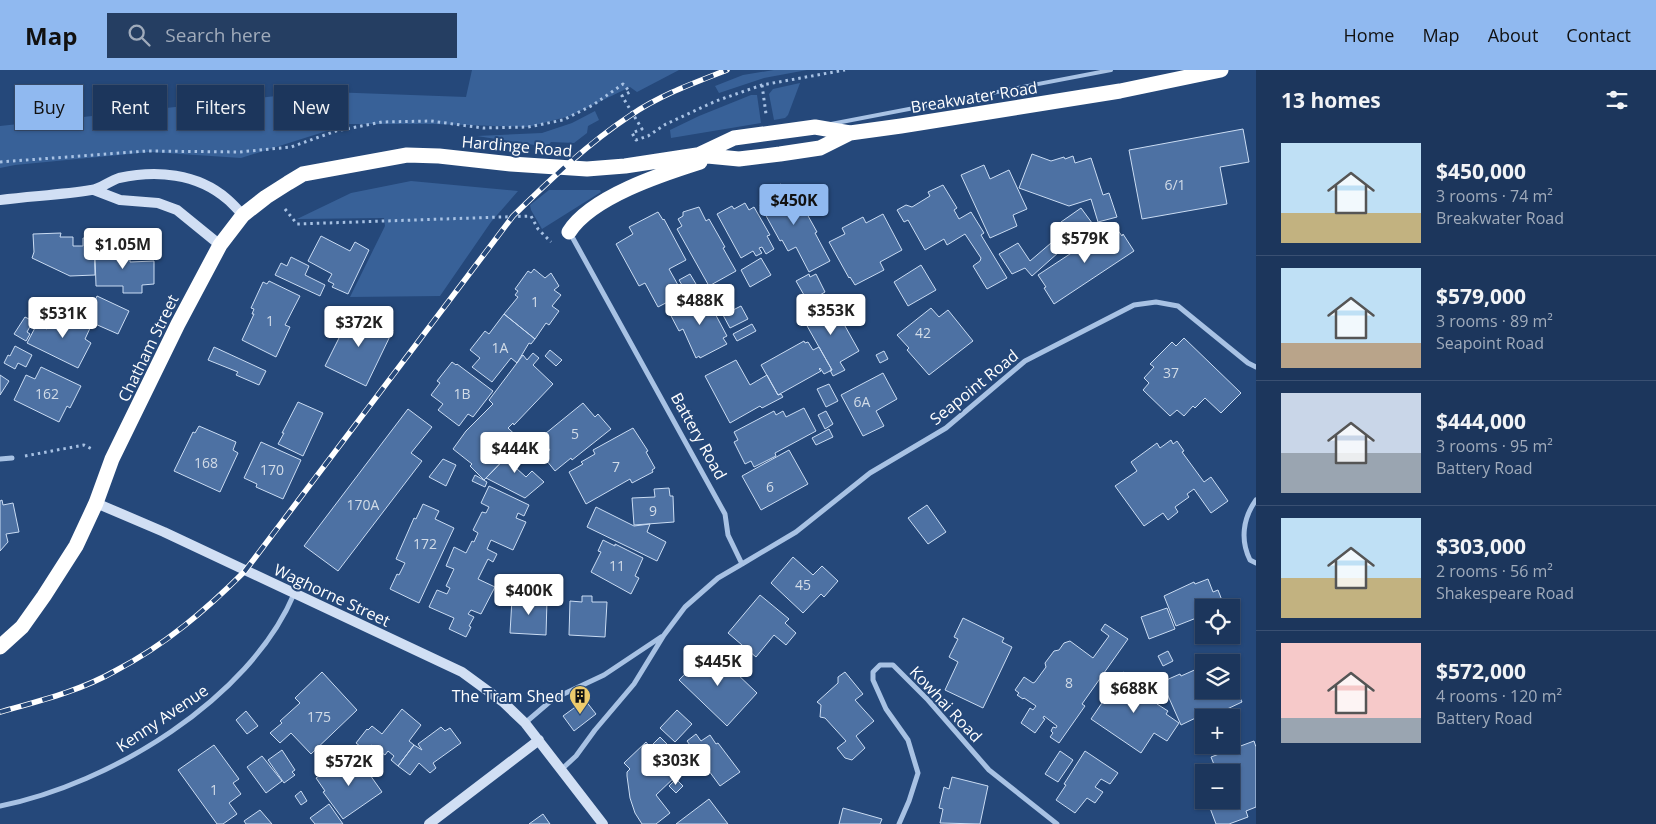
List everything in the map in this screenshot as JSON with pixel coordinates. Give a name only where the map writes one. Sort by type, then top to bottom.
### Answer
[{"type":"highway","name":"Breakwater Road","points":[[697,155],[734,138],[814,127],[850,132],[1120,92],[1221,70]]},
{"type":"highway","name":"Breakwater Road","points":[[697,155],[739,160],[820,148],[850,132]]},
{"type":"highway","name":"Hardinge Road","points":[[243,215],[271,193],[303,174],[407,155],[439,156],[502,164],[588,169],[625,166],[697,155]]},
{"type":"highway","points":[[569,232],[580,218],[596,206],[652,177],[716,157]]},
{"type":"highway","name":"Chatham Street","points":[[0,647],[22,627],[76,546],[96,503],[112,460],[178,324],[220,245],[243,215]]},
{"type":"street","points":[[0,200],[94,190],[116,179],[140,174],[167,174],[189,178],[208,186],[227,199],[243,215]]},
{"type":"street","points":[[94,190],[120,200],[158,203],[177,210],[220,245]]},
{"type":"street","name":"Battery Road","points":[[569,232],[725,514],[728,535],[742,564]]},
{"type":"street","name":"Seapoint Road","points":[[742,564],[796,532],[870,473],[946,428],[1024,361],[1134,305],[1156,302],[1178,306],[1248,363],[1256,367]]},
{"type":"street","points":[[0,459],[12,458]]},
{"type":"street","points":[[1256,500],[1250,508],[1244,526],[1243,542],[1250,560],[1256,563]]},
{"type":"street","name":"Waghorne Street","points":[[96,503],[164,532],[462,672],[503,702],[525,723],[603,824]]},
{"type":"street","points":[[562,770],[576,756],[595,730],[634,684],[664,635],[685,607],[718,578],[742,564]]},
{"type":"street","name":"Kenny Avenue","points":[[0,806],[64,788],[111,767],[169,733],[213,700],[238,676],[280,624],[294,594]]},
{"type":"street","points":[[525,723],[553,699],[604,675],[664,635]]},
{"type":"street","name":"Kowhai Road","points":[[899,824],[918,773],[908,740],[886,709],[873,680],[873,672],[880,666],[892,665],[928,700],[989,770],[1056,824]]},
{"type":"street","points":[[429,824],[539,740]]},
{"type":"lane","points":[[814,127],[1111,70]]},
{"type":"path","points":[[0,162],[146,151],[239,152],[265,150],[291,147],[336,131],[382,122],[431,121],[483,128],[528,127],[563,120],[593,105],[623,84],[630,92],[622,96],[642,129],[632,133],[636,140],[648,136],[666,124],[716,101],[762,85],[845,70]]},
{"type":"path","points":[[762,85],[768,122]]},
{"type":"path","points":[[271,193],[298,224],[531,216],[538,229],[551,242],[569,232]]},
{"type":"path","points":[[12,458],[84,445],[112,460]]},
{"type":"shaded area","points":[[472,70],[679,70],[637,92],[630,87],[570,116],[528,127],[434,124],[348,124],[348,93],[466,97]]},
{"type":"shaded area","points":[[774,70],[807,70],[764,78],[719,93],[715,86],[743,75]]},
{"type":"shaded area","points":[[800,83],[788,115],[785,118],[774,120],[769,94],[773,89]]},
{"type":"shaded area","points":[[751,95],[757,95],[761,123],[671,138],[670,130]]},
{"type":"shaded area","points":[[274,96],[274,130],[330,130],[241,158],[150,152],[0,168],[0,126],[15,124],[15,130],[83,130],[83,117],[93,116],[93,130],[167,130],[167,108],[177,107],[177,130],[264,130],[264,97]]},
{"type":"shaded area","points":[[595,111],[599,120],[588,126],[587,133],[574,143],[551,142],[547,147],[477,136],[542,133],[572,123]]},
{"type":"shaded area","points":[[411,181],[518,191],[491,222],[440,296],[350,297],[385,226],[384,218],[297,219],[351,193]]},
{"type":"shaded area","points":[[549,190],[600,190],[601,192],[542,229],[530,205]]},
{"type":"building","points":[[1243,129],[1249,162],[1220,167],[1227,204],[1142,219],[1129,150]]},
{"type":"building","points":[[1032,154],[1051,161],[1073,156],[1075,163],[1091,158],[1103,195],[1109,193],[1117,217],[1098,222],[1091,199],[1069,206],[1019,188]]},
{"type":"building","points":[[984,165],[990,179],[1009,170],[1027,209],[1013,215],[1017,226],[990,238],[961,175]]},
{"type":"building","points":[[781,184],[785,191],[792,187],[817,232],[815,233],[830,261],[809,272],[796,247],[788,251],[782,240],[780,241],[760,205],[767,201],[763,194]]},
{"type":"building","points":[[943,185],[957,208],[954,210],[959,219],[971,212],[984,233],[981,235],[1007,278],[987,289],[973,266],[981,258],[965,234],[947,245],[944,239],[925,250],[908,220],[904,222],[897,210],[906,205],[912,207],[930,196],[928,192]]},
{"type":"building","points":[[745,203],[749,210],[754,207],[770,235],[767,236],[774,249],[766,254],[762,247],[759,248],[762,253],[756,256],[753,251],[741,258],[717,214],[732,206],[734,209]]},
{"type":"building","points":[[699,207],[706,221],[709,219],[736,271],[709,286],[677,229],[682,226],[678,219],[683,216],[683,212]]},
{"type":"building","points":[[1081,208],[1095,227],[1074,242],[1061,222]]},
{"type":"building","points":[[658,212],[664,219],[686,260],[669,269],[683,294],[658,307],[645,283],[639,286],[616,244],[633,234],[629,227]]},
{"type":"building","points":[[883,214],[902,250],[880,262],[884,270],[855,285],[849,278],[829,242],[845,234],[842,228],[863,217],[866,223]]},
{"type":"building","points":[[1114,225],[1122,236],[1123,234],[1134,251],[1054,304],[1038,275]]},
{"type":"building","points":[[61,233],[60,237],[73,237],[73,246],[83,246],[83,238],[94,238],[95,275],[70,276],[32,258],[34,252],[33,234]]},
{"type":"building","points":[[321,236],[350,251],[355,242],[369,250],[348,294],[332,287],[334,284],[328,281],[332,274],[308,261]]},
{"type":"building","points":[[1018,243],[1030,261],[1051,243],[1059,252],[1032,276],[1025,268],[1012,274],[999,254]]},
{"type":"building","points":[[105,246],[130,246],[130,262],[154,261],[154,284],[142,285],[142,293],[123,293],[123,286],[96,286],[95,256],[106,256]]},
{"type":"building","points":[[291,257],[309,266],[305,275],[325,285],[320,296],[275,275],[281,263],[287,266]]},
{"type":"building","points":[[761,258],[771,275],[750,287],[741,270]]},
{"type":"building","points":[[921,265],[936,290],[908,306],[894,282]]},
{"type":"building","points":[[534,269],[545,278],[551,273],[559,286],[554,290],[561,295],[552,306],[559,311],[549,325],[546,323],[535,339],[504,314],[518,297],[515,295],[518,291],[515,289],[528,271],[531,273]]},
{"type":"building","points":[[690,274],[696,284],[685,290],[679,280]]},
{"type":"building","points":[[809,274],[810,277],[816,274],[825,292],[808,302],[796,281]]},
{"type":"building","points":[[269,281],[300,296],[285,325],[290,327],[276,357],[242,340],[254,314],[252,314],[254,309],[251,308],[263,282],[267,284]]},
{"type":"building","points":[[704,293],[727,336],[723,338],[727,344],[700,358],[699,356],[696,358],[683,329],[679,331],[669,312]]},
{"type":"building","points":[[97,296],[129,311],[118,334],[86,320]]},
{"type":"building","points":[[831,301],[859,351],[840,362],[845,370],[833,376],[830,370],[832,370],[802,317]]},
{"type":"building","points":[[741,306],[748,319],[730,328],[723,315]]},
{"type":"building","points":[[931,308],[939,317],[948,310],[973,341],[929,375],[907,350],[909,348],[897,335]]},
{"type":"building","points":[[57,309],[91,326],[85,339],[91,343],[78,368],[27,343],[37,324],[47,329]]},
{"type":"building","points":[[353,310],[393,330],[366,386],[325,366]]},
{"type":"building","points":[[504,314],[535,339],[531,344],[529,343],[517,363],[511,358],[492,382],[472,367],[480,358],[470,350],[485,331],[489,334]]},
{"type":"building","points":[[25,317],[33,321],[27,332],[30,334],[26,341],[14,334]]},
{"type":"building","points":[[752,324],[756,331],[737,341],[733,334]]},
{"type":"building","points":[[1184,338],[1241,393],[1221,413],[1205,398],[1195,408],[1193,406],[1184,416],[1177,410],[1170,416],[1143,390],[1149,383],[1144,378],[1154,367],[1150,364],[1172,342],[1176,346]]},
{"type":"building","points":[[804,341],[805,343],[808,342],[813,350],[819,347],[832,370],[824,374],[820,368],[821,371],[778,395],[761,365]]},
{"type":"building","points":[[15,346],[32,355],[26,367],[18,363],[15,369],[4,363]]},
{"type":"building","points":[[214,347],[266,371],[259,385],[236,375],[238,372],[208,360]]},
{"type":"building","points":[[550,350],[562,360],[556,366],[545,356]]},
{"type":"building","points":[[884,351],[888,359],[880,363],[876,355]]},
{"type":"building","points":[[533,353],[539,358],[533,365],[553,384],[514,425],[513,423],[508,428],[522,441],[484,480],[470,466],[472,464],[453,449],[466,431],[493,404],[489,400],[523,355],[527,360]]},
{"type":"building","points":[[736,360],[750,385],[767,375],[778,395],[781,394],[783,397],[762,408],[760,406],[730,423],[705,376]]},
{"type":"building","points":[[452,362],[493,391],[473,417],[468,414],[459,426],[438,410],[443,404],[431,395],[440,383],[437,381]]},
{"type":"building","points":[[41,367],[81,386],[70,408],[67,406],[59,422],[14,400],[26,375],[35,379]]},
{"type":"building","points":[[883,373],[897,399],[876,411],[884,426],[863,436],[841,395]]},
{"type":"building","points":[[0,375],[9,381],[0,395]]},
{"type":"building","points":[[829,384],[838,401],[826,407],[817,389]]},
{"type":"building","points":[[298,402],[323,413],[303,456],[278,444]]},
{"type":"building","points":[[583,403],[595,417],[598,414],[611,429],[555,471],[542,455],[550,450],[540,438]]},
{"type":"building","points":[[804,408],[816,431],[775,453],[776,456],[754,467],[751,461],[745,464],[734,442],[738,440],[734,432],[774,411],[776,415],[783,411],[786,417]]},
{"type":"building","points":[[408,409],[432,427],[411,453],[422,461],[338,571],[304,546]]},
{"type":"building","points":[[826,411],[833,424],[825,429],[818,415]]},
{"type":"building","points":[[199,426],[236,442],[233,450],[238,453],[220,492],[174,471],[193,432],[195,433]]},
{"type":"building","points":[[633,428],[648,451],[646,452],[655,468],[652,470],[653,472],[632,483],[630,479],[586,504],[569,472],[595,454],[593,450]]},
{"type":"building","points":[[829,429],[833,437],[816,445],[812,438]]},
{"type":"building","points":[[1171,440],[1173,444],[1177,441],[1184,451],[1182,452],[1204,482],[1211,477],[1228,501],[1211,513],[1194,489],[1187,494],[1189,497],[1175,507],[1178,512],[1168,520],[1163,513],[1144,526],[1115,486],[1137,471],[1131,462],[1157,443],[1160,448]]},
{"type":"building","points":[[261,442],[301,460],[283,499],[256,487],[257,484],[244,478]]},
{"type":"building","points":[[519,444],[530,455],[516,468],[526,477],[532,471],[544,482],[525,498],[486,478]]},
{"type":"building","points":[[789,450],[808,484],[761,510],[742,476]]},
{"type":"building","points":[[443,459],[456,465],[446,486],[429,477]]},
{"type":"building","points":[[475,475],[487,482],[485,487],[472,481]]},
{"type":"building","points":[[489,486],[529,505],[524,516],[518,513],[516,518],[526,522],[513,550],[491,540],[487,549],[497,554],[493,562],[488,559],[478,579],[495,587],[481,614],[471,610],[468,614],[474,617],[466,637],[449,629],[454,618],[429,607],[437,590],[447,594],[450,588],[446,586],[454,569],[446,566],[454,547],[466,553],[472,541],[474,542],[478,533],[473,530],[482,512],[486,513],[489,507],[481,503]]},
{"type":"building","points":[[669,488],[670,496],[673,496],[674,522],[634,525],[632,498],[655,497],[654,489]]},
{"type":"building","points":[[2,500],[3,505],[13,503],[19,532],[6,534],[8,542],[0,551],[0,501]]},
{"type":"building","points":[[423,504],[439,511],[435,519],[454,528],[419,603],[390,589],[405,563],[396,559],[414,518],[416,519]]},
{"type":"building","points":[[927,505],[946,532],[928,544],[908,518]]},
{"type":"building","points":[[596,507],[634,526],[650,524],[647,532],[666,542],[657,561],[587,527]]},
{"type":"building","points":[[603,540],[643,558],[635,576],[639,578],[631,594],[591,572],[601,552],[598,551]]},
{"type":"building","points":[[793,557],[813,575],[822,566],[838,581],[824,597],[821,594],[803,613],[771,583]]},
{"type":"building","points":[[1208,579],[1213,592],[1218,590],[1221,599],[1195,599],[1195,619],[1176,626],[1164,596],[1194,582],[1195,584]]},
{"type":"building","points":[[523,594],[533,594],[533,600],[547,600],[546,635],[510,633],[512,599],[523,600]]},
{"type":"building","points":[[760,595],[789,619],[785,623],[796,633],[786,645],[774,635],[756,657],[728,633]]},
{"type":"building","points":[[582,596],[592,596],[592,602],[607,602],[605,637],[569,635],[570,601],[582,602]]},
{"type":"building","points":[[1167,608],[1175,629],[1149,639],[1141,617]]},
{"type":"building","points":[[963,618],[1004,638],[1002,642],[1012,647],[983,708],[945,690],[958,662],[949,657],[958,639],[954,637]]},
{"type":"building","points":[[1105,624],[1128,639],[1082,704],[1085,706],[1059,743],[1050,737],[1053,733],[1051,731],[1053,727],[1056,728],[1057,726],[1044,716],[1043,718],[1045,719],[1035,733],[1021,723],[1030,708],[1033,710],[1036,706],[1017,695],[1019,693],[1015,690],[1024,677],[1033,683],[1035,682],[1046,667],[1045,663],[1054,651],[1059,650],[1064,643],[1070,641],[1093,658],[1109,636],[1101,630]]},
{"type":"building","points":[[710,648],[757,693],[727,726],[679,680]]},
{"type":"building","points":[[1168,651],[1173,661],[1163,666],[1158,656]]},
{"type":"building","points":[[741,661],[752,670],[747,676],[736,667]]},
{"type":"building","points":[[1195,670],[1195,699],[1240,698],[1242,702],[1227,709],[1195,709],[1195,718],[1181,725],[1165,689],[1167,688],[1164,681],[1180,674],[1181,676]]},
{"type":"building","points":[[322,672],[357,710],[311,754],[291,733],[280,743],[270,733],[300,703],[295,698]]},
{"type":"building","points":[[845,672],[863,694],[855,700],[874,721],[856,736],[865,748],[852,760],[845,758],[837,748],[846,741],[825,718],[820,717],[821,705],[817,702],[838,683],[838,677]]},
{"type":"building","points":[[1123,672],[1149,689],[1146,694],[1158,702],[1157,704],[1168,711],[1166,714],[1179,723],[1167,741],[1154,733],[1141,753],[1091,719]]},
{"type":"building","name":"The Tram Shed","points":[[585,700],[596,714],[574,731],[563,716]]},
{"type":"building","points":[[402,709],[421,725],[409,741],[414,745],[398,766],[391,760],[394,756],[388,751],[385,755],[371,745],[366,751],[356,743],[367,729],[372,726],[382,734]]},
{"type":"building","points":[[677,710],[692,724],[675,742],[660,728]]},
{"type":"building","points":[[246,711],[258,726],[247,734],[236,720]]},
{"type":"building","points":[[441,727],[445,731],[450,728],[461,743],[433,763],[436,768],[430,773],[419,763],[410,775],[398,766],[414,745],[422,750],[418,744]]},
{"type":"building","points":[[696,734],[701,741],[710,735],[740,772],[720,786],[687,741]]},
{"type":"building","points":[[660,737],[669,746],[659,756],[677,775],[656,795],[670,813],[656,824],[642,824],[635,813],[630,798],[627,772],[630,769],[624,763],[646,742],[650,747]]},
{"type":"building","points":[[1254,741],[1256,747],[1256,807],[1246,811],[1248,817],[1229,824],[1216,824],[1210,809],[1240,809],[1240,764],[1214,764],[1211,757],[1219,754],[1240,754],[1240,746]]},
{"type":"building","points":[[214,745],[239,779],[233,783],[241,794],[229,803],[237,814],[223,824],[217,824],[178,770]]},
{"type":"building","points":[[282,750],[295,770],[292,772],[295,775],[284,783],[268,760]]},
{"type":"building","points":[[1060,751],[1073,760],[1058,782],[1045,774]]},
{"type":"building","points":[[1085,751],[1118,773],[1110,784],[1101,779],[1095,787],[1103,792],[1095,803],[1087,798],[1075,813],[1056,800]]},
{"type":"building","points":[[262,756],[282,781],[266,793],[247,767]]},
{"type":"building","points":[[354,758],[360,767],[363,765],[382,792],[343,819],[323,792],[325,791],[316,778],[334,766],[337,770]]},
{"type":"building","points":[[952,777],[988,786],[980,824],[940,823],[943,809],[939,808],[944,787],[949,789]]},
{"type":"building","points":[[676,779],[683,786],[676,793],[669,786]]},
{"type":"building","points":[[301,791],[307,801],[301,805],[295,796]]},
{"type":"building","points":[[709,799],[728,824],[676,824]]},
{"type":"building","points":[[329,804],[343,824],[315,824],[310,818]]},
{"type":"building","points":[[843,808],[882,819],[880,824],[839,824]]},
{"type":"building","points":[[260,810],[272,824],[246,824],[244,821]]},
{"type":"building","points":[[543,814],[550,824],[529,824]]},
{"type":"railway","points":[[0,712],[59,695],[102,678],[151,650],[184,626],[215,599],[245,571],[513,216],[584,150],[631,115],[665,95],[727,70]]},
{"type":"place","name":"The Tram Shed","points":[[580,715]]}]
